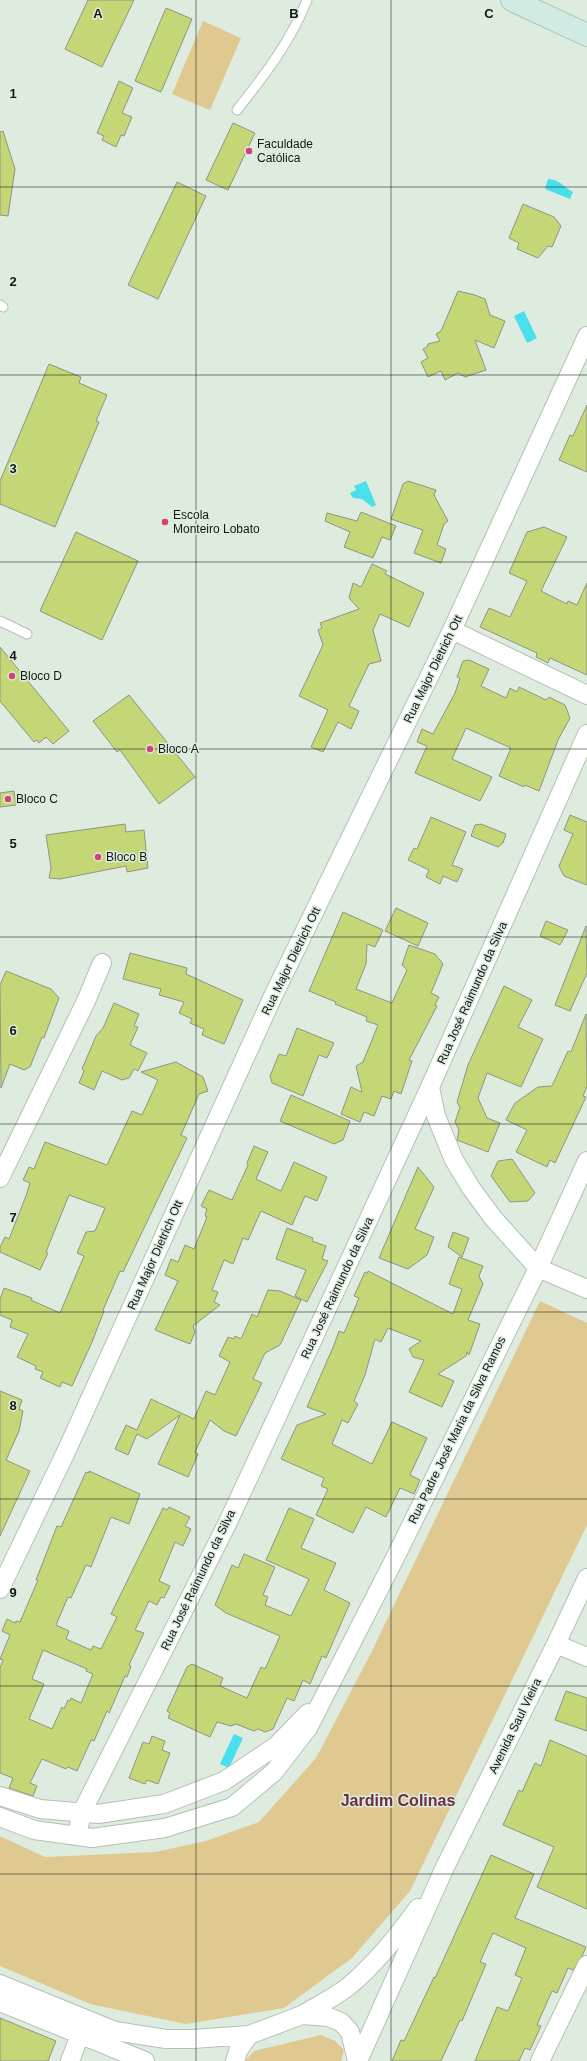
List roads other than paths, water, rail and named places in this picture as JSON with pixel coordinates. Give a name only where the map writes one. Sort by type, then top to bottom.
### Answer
[{"type":"street","points":[[512,0],[587,35]]},
{"type":"street","name":"Rua Major Dietrich Ott","points":[[0,1589],[65,1454],[274,994],[452,630],[587,336]]},
{"type":"street","points":[[452,630],[587,695]]},
{"type":"street","name":"Rua José Raimundo da Silva","points":[[77,1836],[82,1812],[228,1522],[430,1087],[587,734]]},
{"type":"street","points":[[0,1178],[86,1001],[102,963]]},
{"type":"street","points":[[430,1087],[436,1116],[457,1165],[470,1188],[493,1218],[538,1268],[587,1290]]},
{"type":"street","name":"Rua Padre José Maria da Silva Ramos","points":[[0,1817],[34,1830],[92,1838],[165,1828],[232,1807],[274,1772],[308,1728],[324,1697],[394,1560],[538,1268],[587,1160]]},
{"type":"street","name":"Avenida Saul Vieira","points":[[357,2061],[442,1873],[556,1644],[587,1578]]},
{"type":"street","points":[[556,1644],[587,1657]]},
{"type":"street","points":[[0,1796],[40,1809],[98,1814],[164,1804],[224,1782],[276,1746],[324,1697]]},
{"type":"street","name":"Avenida Saul Vieira","points":[[302,2015],[348,1986],[376,1960],[399,1934],[442,1873]]},
{"type":"street","points":[[540,2061],[587,1965]]},
{"type":"street","points":[[0,1984],[83,2027],[144,2061]]},
{"type":"street","points":[[0,2002],[83,2027],[166,2039],[193,2039],[249,2034],[302,2015],[328,2017],[341,2022],[350,2032],[357,2061]]},
{"type":"street","points":[[70,2061],[83,2027]]},
{"type":"street","points":[[235,2061],[238,2051],[249,2034]]},
{"type":"lane","points":[[237,110],[268,72],[302,14],[307,0]]},
{"type":"lane","points":[[0,622],[27,634]]},
{"type":"water","points":[[548,179],[556,180],[573,192],[570,199],[545,189]]},
{"type":"water","points":[[524,311],[537,338],[527,343],[514,316]]},
{"type":"water","points":[[366,481],[376,505],[372,507],[362,499],[353,498],[350,493],[356,490],[354,486]]},
{"type":"water","points":[[234,1734],[243,1738],[229,1768],[220,1764]]},
{"type":"place","name":"Faculdade Católica","points":[[249,151]]},
{"type":"place","name":"Escola Monteiro Lobato","points":[[165,522]]},
{"type":"place","name":"Bloco D","points":[[12,676]]},
{"type":"place","name":"Bloco A","points":[[150,749]]},
{"type":"place","name":"Bloco C","points":[[8,799]]},
{"type":"place","name":"Bloco B","points":[[98,857]]},
{"type":"district","name":"Jardim Colinas","points":[[398,1800]]}]
